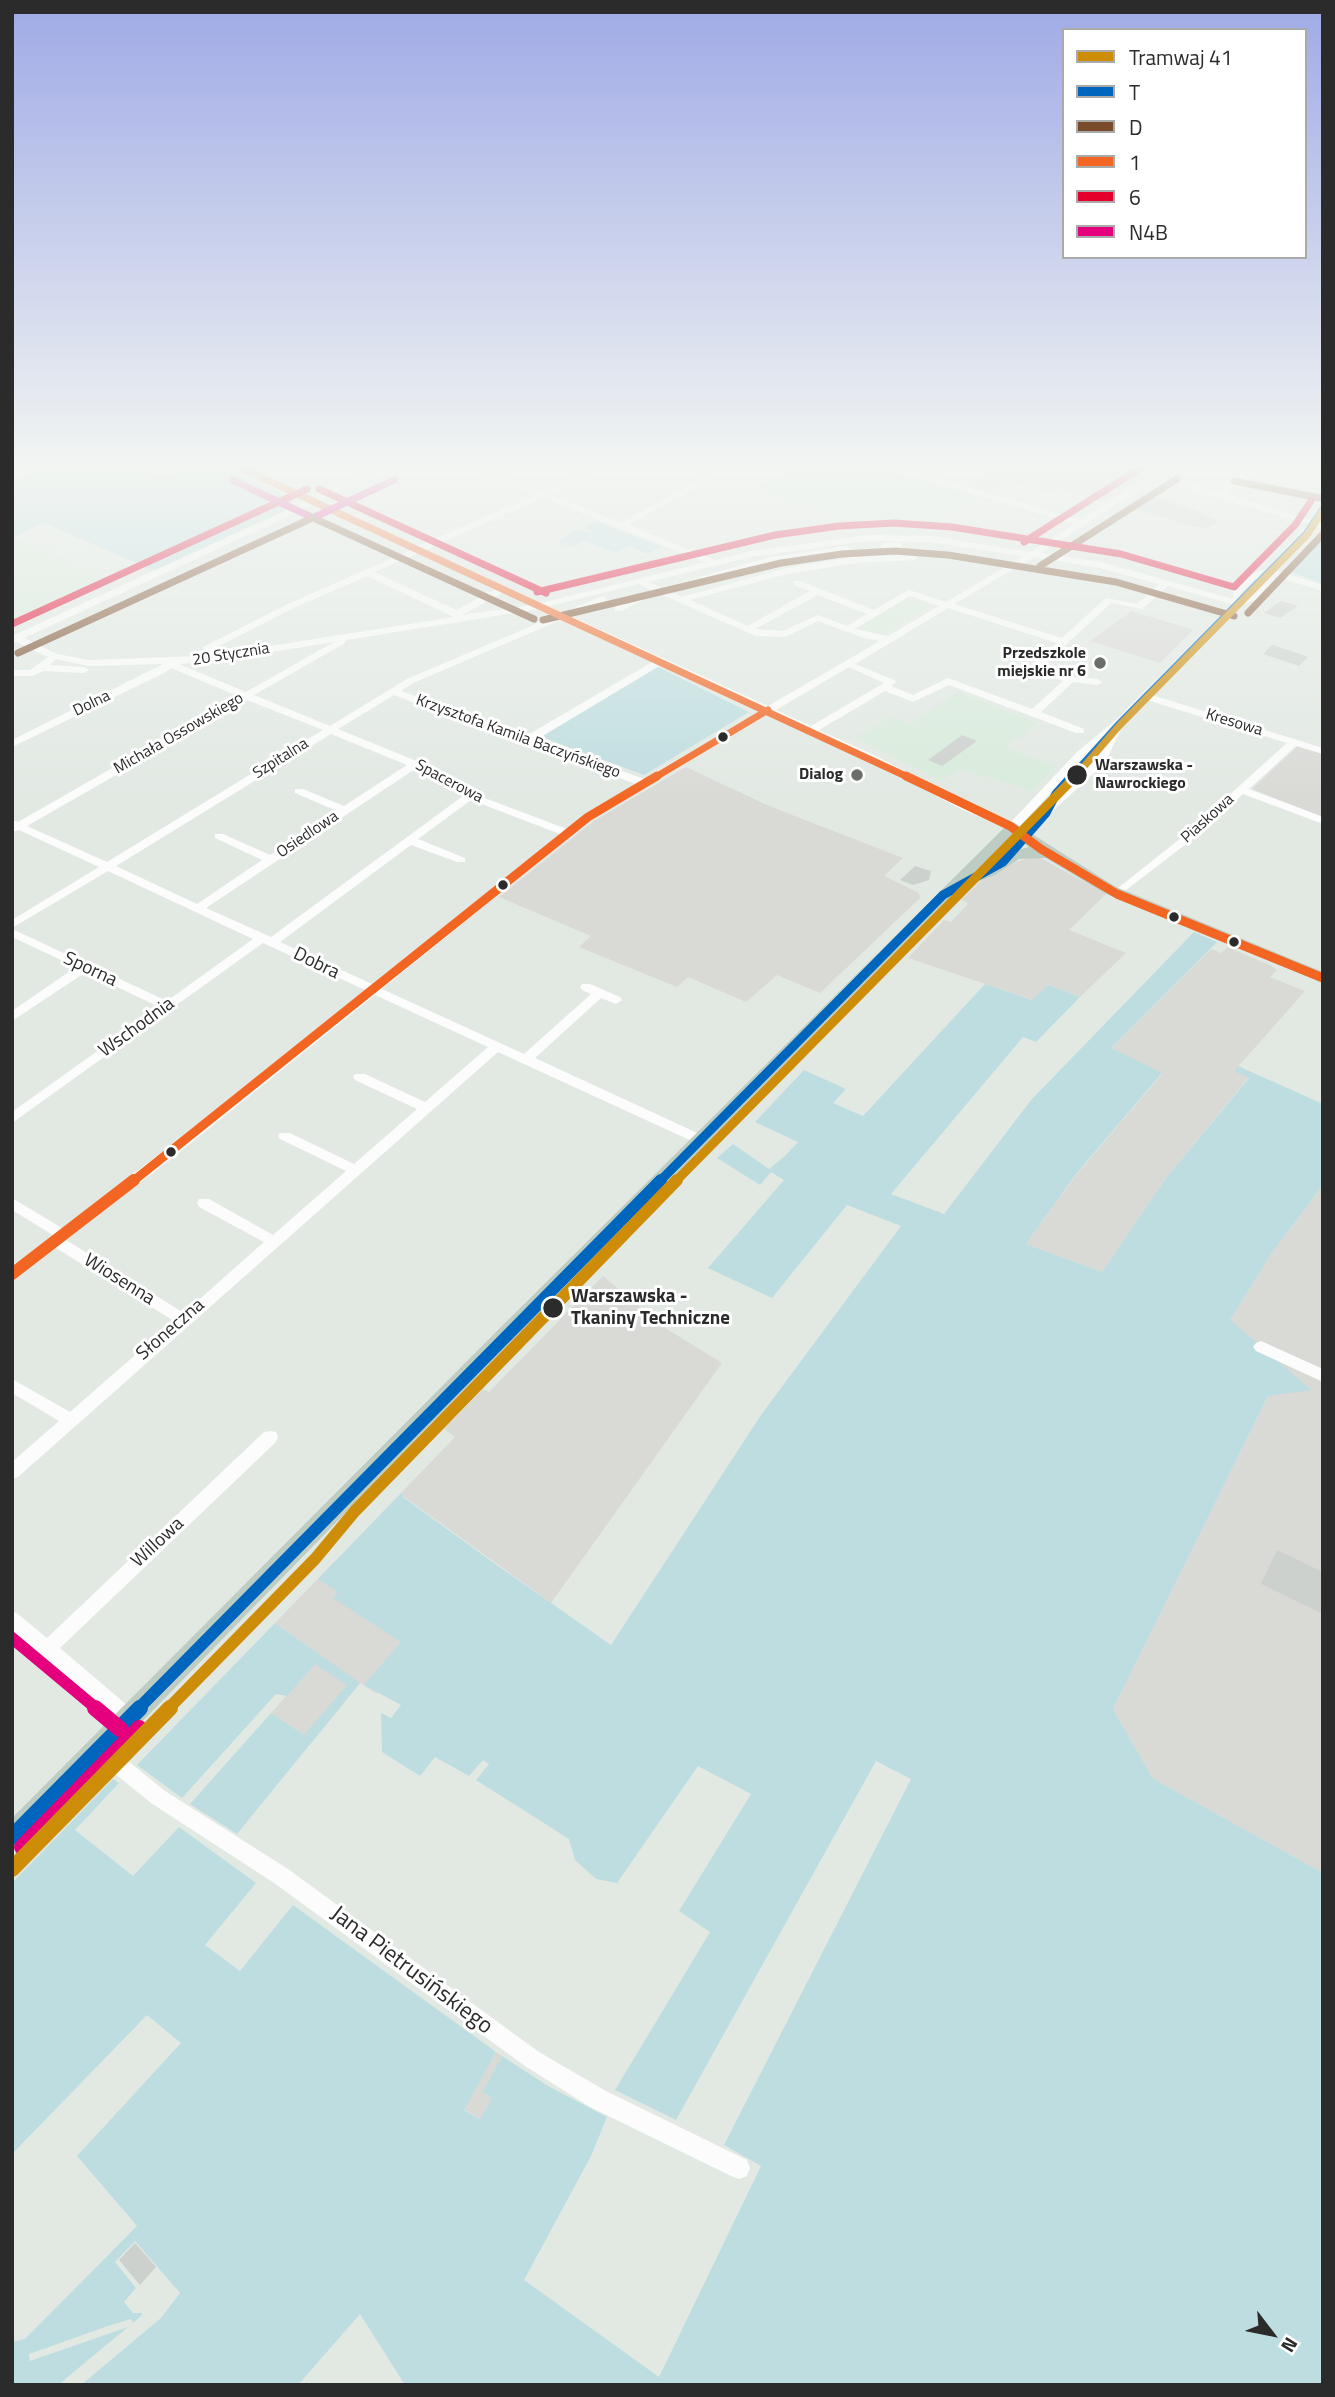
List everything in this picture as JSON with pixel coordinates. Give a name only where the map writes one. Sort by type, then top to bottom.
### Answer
[{"type":"main road","points":[[12,1837],[943,895],[1019,833],[1053,857],[1117,894],[1323,978]]},
{"type":"main road","points":[[943,895],[995,869],[1007,858],[1029,852],[1053,857]]},
{"type":"street","points":[[14,639],[145,579]]},
{"type":"street","points":[[209,659],[206,649],[318,593],[353,579]]},
{"type":"street","points":[[380,579],[458,617],[503,589]]},
{"type":"street","points":[[481,579],[812,730],[1019,833]]},
{"type":"street","name":"20 Stycznia","points":[[14,639],[54,656],[100,664],[171,663],[540,606],[653,579]]},
{"type":"street","points":[[618,609],[659,590],[700,579]]},
{"type":"street","points":[[680,600],[757,579]]},
{"type":"street","points":[[12,1274],[588,817],[989,579]]},
{"type":"street","name":"20 Stycznia","points":[[1156,579],[1238,603]]},
{"type":"street","points":[[1238,603],[1236,593],[1250,579]]},
{"type":"street","points":[[1007,858],[1019,833],[1081,754],[1122,720],[1238,603],[1256,597],[1271,579]]},
{"type":"street","points":[[1294,579],[1323,588]]},
{"type":"street","points":[[641,582],[747,630],[785,634],[818,618],[888,639]]},
{"type":"street","points":[[1069,680],[1035,669],[1109,600],[1139,607],[1167,582]]},
{"type":"street","points":[[797,583],[874,613]]},
{"type":"street","name":"Szpitalna","points":[[12,925],[410,681],[604,599],[615,589]]},
{"type":"street","points":[[747,630],[818,592]]},
{"type":"street","points":[[848,629],[909,593],[1063,642]]},
{"type":"street","name":"Michała Ossowskiego","points":[[14,826],[337,645],[344,637]]},
{"type":"street","points":[[12,673],[32,673],[54,656]]},
{"type":"street","points":[[526,741],[661,661]]},
{"type":"street","name":"Spacerowa","points":[[171,663],[180,669],[415,764],[470,796],[568,833]]},
{"type":"street","name":"Dolna","points":[[12,744],[161,671],[171,663]]},
{"type":"street","points":[[812,730],[891,682],[853,666]]},
{"type":"street","points":[[41,668],[88,669]]},
{"type":"street","points":[[1034,713],[1069,680],[1075,678],[1097,682]]},
{"type":"street","points":[[884,687],[916,699],[948,681],[1080,731]]},
{"type":"street","name":"Krzysztofa Kamila Baczyńskiego","points":[[393,691],[644,783]]},
{"type":"street","name":"Kresowa","points":[[1145,696],[1323,751]]},
{"type":"street","points":[[741,698],[788,698]]},
{"type":"street","points":[[1019,833],[1101,761],[1122,720]]},
{"type":"street","name":"Piaskowa","points":[[1117,894],[1190,836],[1296,742]]},
{"type":"street","name":"Osiedlowa","points":[[198,908],[415,764]]},
{"type":"street","points":[[1241,790],[1323,821]]},
{"type":"street","name":"Osiedlowa","points":[[299,791],[344,810]]},
{"type":"street","name":"Wschodnia","points":[[12,1119],[167,1006],[412,841],[470,796]]},
{"type":"street","name":"Dobra","points":[[14,826],[701,1140]]},
{"type":"street","name":"Osiedlowa","points":[[219,836],[271,860]]},
{"type":"street","points":[[412,841],[461,860]]},
{"type":"street","name":"Sporna","points":[[12,932],[167,1006]]},
{"type":"street","points":[[12,1017],[85,967]]},
{"type":"street","points":[[586,987],[615,1000]]},
{"type":"street","points":[[526,1059],[600,993]]},
{"type":"street","name":"Słoneczna","points":[[12,1472],[497,1046]]},
{"type":"street","points":[[360,1077],[426,1108]]},
{"type":"street","points":[[285,1136],[355,1170]]},
{"type":"street","points":[[204,1202],[273,1241]]},
{"type":"street","name":"Wiosenna","points":[[12,1203],[59,1238],[183,1320]]},
{"type":"street","points":[[1261,1347],[1323,1376]]},
{"type":"street","points":[[12,1385],[70,1420]]},
{"type":"street","name":"Willowa","points":[[47,1649],[270,1437]]},
{"type":"street","points":[[12,1619],[130,1718]]},
{"type":"street","name":"Jana Pietrusińskiego","points":[[99,1749],[158,1797],[282,1876],[532,2059],[598,2099],[738,2168]]},
{"type":"shaded area","points":[[12,579],[111,581],[12,626]]},
{"type":"shaded area","points":[[1310,579],[1323,579],[1323,584]]},
{"type":"shaded area","points":[[906,597],[931,606],[882,636],[856,626]]},
{"type":"shaded area","points":[[1132,611],[1193,630],[1160,663],[1090,641]]},
{"type":"shaded area","points":[[656,666],[749,712],[644,775],[539,736]]},
{"type":"shaded area","points":[[958,692],[1037,723],[1006,747],[1057,766],[1031,792],[959,769],[942,781],[856,738],[891,716],[910,724]]},
{"type":"shaded area","points":[[1298,746],[1323,754],[1323,817],[1252,789]]},
{"type":"shaded area","points":[[686,767],[769,806],[903,858],[884,876],[919,893],[920,898],[820,993],[777,975],[746,1002],[688,977],[677,987],[579,947],[591,936],[499,897],[594,821]]},
{"type":"shaded area","points":[[1037,856],[1106,894],[1069,930],[1126,953],[1080,997],[1048,985],[1033,1000],[908,958],[944,920],[951,922],[968,903],[961,900],[981,881],[1015,862]]},
{"type":"shaded area","points":[[1194,932],[1217,942],[1111,1048],[1162,1073],[1076,1174],[1026,1244],[1102,1272],[1166,1178],[1249,1078],[1234,1071],[1238,1066],[1323,1104],[1323,1185],[1273,1251],[1230,1320],[1311,1390],[1268,1396],[1113,1709],[1152,1777],[1323,1873],[1323,2385],[405,2385],[360,2314],[298,2385],[81,2385],[161,2318],[180,2293],[135,2241],[115,2262],[136,2288],[124,2302],[133,2313],[142,2313],[141,2316],[133,2323],[131,2319],[29,2354],[30,2361],[128,2327],[58,2385],[12,2385],[12,2342],[25,2339],[137,2226],[77,2156],[181,2043],[147,2015],[12,2154],[12,1883],[113,1779],[119,1783],[75,1830],[133,1876],[179,1827],[256,1883],[205,1945],[240,1971],[293,1905],[496,2052],[464,2110],[480,2119],[492,2098],[482,2092],[502,2056],[548,2086],[607,2117],[591,2156],[524,2280],[659,2377],[761,2166],[724,2145],[911,1779],[876,1761],[676,2120],[615,2090],[710,1932],[679,1911],[751,1794],[698,1766],[617,1883],[596,1879],[575,1860],[569,1839],[476,1780],[489,1764],[483,1760],[469,1776],[435,1757],[420,1776],[382,1752],[381,1713],[391,1718],[401,1705],[364,1685],[401,1642],[333,1598],[338,1592],[318,1579],[402,1492],[403,1497],[611,1645],[761,1415],[901,1226],[847,1205],[772,1298],[708,1268],[784,1180],[771,1172],[760,1185],[717,1158],[733,1144],[769,1169],[785,1156],[798,1142],[755,1122],[804,1070],[846,1089],[833,1103],[863,1116],[985,984],[1032,1000],[1048,985],[1080,997],[1036,1042],[1023,1037],[891,1194],[944,1214],[1032,1099]]},
{"type":"shaded area","points":[[1227,947],[1270,965],[1277,970],[1270,977],[1305,991],[1235,1070],[1249,1077],[1166,1178],[1102,1272],[1026,1244],[1076,1175],[1162,1074],[1111,1048],[1211,949],[1221,953]]},
{"type":"shaded area","points":[[1323,1185],[1323,1873],[1152,1777],[1113,1709],[1268,1396],[1230,1320],[1273,1251]]},
{"type":"shaded area","points":[[603,1276],[665,1328],[722,1363],[551,1603],[403,1496],[402,1492],[455,1437],[444,1429],[483,1389],[489,1392]]},
{"type":"shaded area","points":[[335,1561],[433,1624],[377,1694],[360,1683],[313,1741],[271,1713],[322,1656],[275,1623]]},
{"type":"shaded area","points":[[275,1623],[360,1683],[237,1834],[190,1804],[271,1713],[304,1735],[347,1685],[315,1664],[287,1696],[276,1694],[182,1798],[137,1765]]},
{"type":"shaded area","points":[[496,2052],[502,2056],[482,2092],[492,2098],[480,2119],[464,2109]]},
{"type":"building","points":[[1281,601],[1298,606],[1280,618],[1264,613]]},
{"type":"building","points":[[1272,645],[1308,657],[1299,666],[1263,654]]},
{"type":"building","points":[[962,735],[977,741],[942,766],[928,760]]},
{"type":"building","points":[[915,866],[931,871],[929,880],[913,885],[900,880]]},
{"type":"building","points":[[1277,1550],[1323,1572],[1323,1614],[1261,1584]]},
{"type":"building","points":[[135,2243],[156,2267],[140,2285],[119,2260]]},
{"type":"tram line","name":"41","points":[[12,1869],[315,1559],[355,1511],[753,1102],[1094,758],[1119,726],[1264,579]]},
{"type":"transit line","name":"6","points":[[12,624],[111,579]]},
{"type":"transit line","name":"D","points":[[18,653],[180,579]]},
{"type":"transit line","name":"D","points":[[446,579],[534,619]]},
{"type":"transit line","name":"1","points":[[482,579],[870,757],[967,808],[1010,826],[1041,849],[1117,894],[1323,978]]},
{"type":"transit line","name":"6","points":[[515,579],[546,593]]},
{"type":"transit line","name":"6","points":[[537,592],[592,579]]},
{"type":"transit line","name":"D","points":[[543,620],[715,579]]},
{"type":"transit line","name":"D","points":[[1096,579],[1234,616]]},
{"type":"transit line","name":"6","points":[[1206,579],[1234,587],[1242,579]]},
{"type":"transit line","name":"T","points":[[12,1837],[943,895],[1003,862],[1046,813],[1056,794],[1117,726],[1262,579]]},
{"type":"transit line","name":"D","points":[[1248,613],[1280,579]]},
{"type":"transit line","name":"1","points":[[12,1274],[171,1152],[588,817],[768,710]]},
{"type":"transit line","name":"N4B","points":[[12,1638],[120,1729]]},
{"type":"transit line","name":"N4B","points":[[22,1847],[139,1728]]},
{"type":"place","name":"Przedszkole miejskie nr 6","points":[[1100,663]]},
{"type":"place","name":"Dialog","points":[[857,775]]},
{"type":"place","name":"Warszawska - Nawrockiego","points":[[1077,775]]},
{"type":"place","name":"Warszawska - Tkaniny Techniczne","points":[[553,1308]]}]
